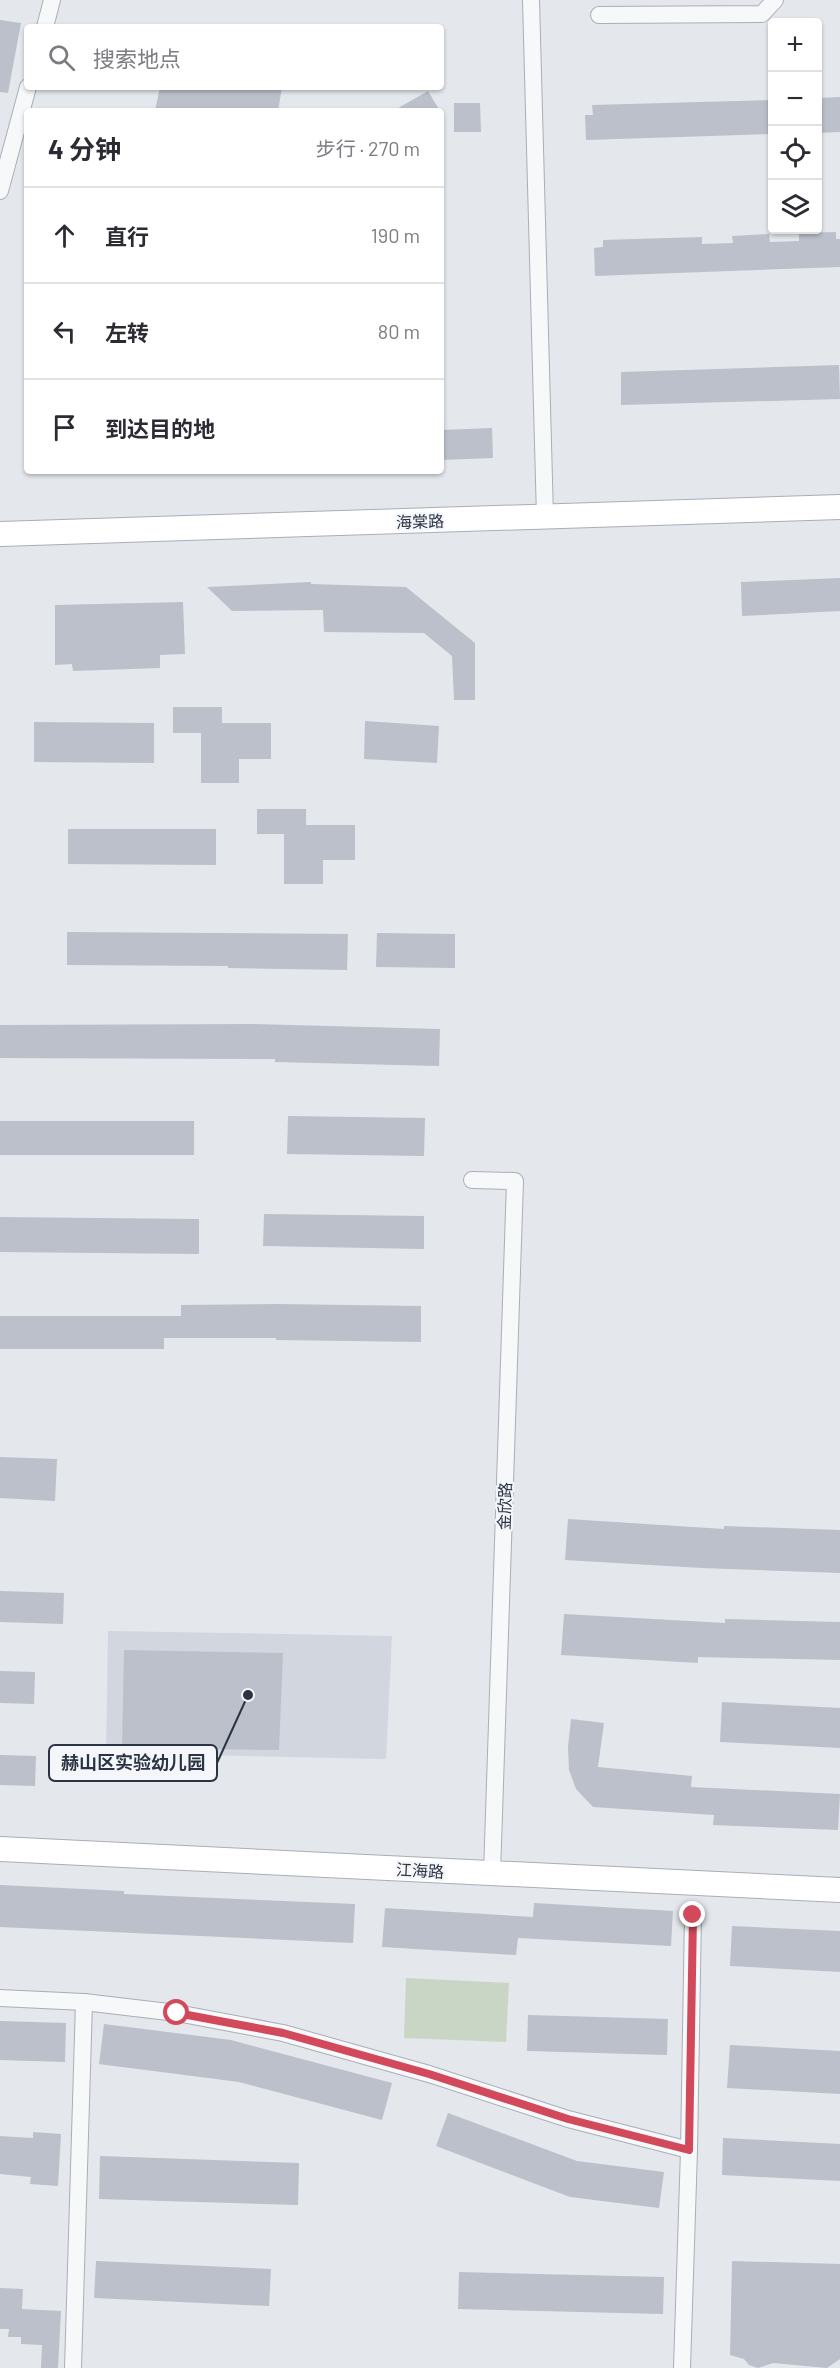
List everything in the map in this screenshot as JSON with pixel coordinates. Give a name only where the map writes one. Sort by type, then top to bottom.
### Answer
[{"type":"street","points":[[46,24],[52,0]]},
{"type":"street","points":[[531,0],[545,517]]},
{"type":"street","points":[[599,15],[762,14],[775,0]]},
{"type":"street","points":[[0,191],[27,90]]},
{"type":"street","name":"海棠路","points":[[0,534],[840,507]]},
{"type":"street","name":"金欣路","points":[[472,1180],[515,1181],[492,1874]]},
{"type":"street","name":"江海路","points":[[0,1849],[840,1890]]},
{"type":"street","points":[[682,2368],[693,1915]]},
{"type":"street","points":[[0,1998],[84,2002],[177,2013],[283,2033],[429,2074],[568,2119],[689,2150]]},
{"type":"street","points":[[74,2368],[84,2002]]},
{"type":"shaded area","points":[[108,1631],[392,1636],[386,1759],[106,1753]]},
{"type":"green space","points":[[406,1978],[509,1983],[506,2042],[404,2038]]},
{"type":"building","points":[[0,20],[21,23],[8,93],[0,92]]},
{"type":"building","points":[[159,90],[282,90],[278,108],[156,108]]},
{"type":"building","points":[[428,91],[438,108],[398,108]]},
{"type":"building","points":[[840,97],[840,132],[822,133],[822,98]]},
{"type":"building","points":[[768,100],[768,134],[586,140],[585,115],[593,115],[592,105]]},
{"type":"building","points":[[454,103],[480,103],[481,132],[454,132]]},
{"type":"building","points":[[836,232],[836,239],[840,239],[840,267],[595,276],[594,248],[603,247],[603,240],[702,237],[702,244],[733,243],[732,236],[769,234],[770,242],[799,241],[799,234]]},
{"type":"building","points":[[839,365],[840,399],[621,405],[621,372]]},
{"type":"building","points":[[492,428],[493,458],[444,460],[444,430]]},
{"type":"building","points":[[840,578],[840,611],[742,616],[741,582]]},
{"type":"building","points":[[311,582],[311,584],[406,587],[475,643],[475,700],[454,700],[452,656],[424,633],[324,632],[323,610],[232,611],[207,587]]},
{"type":"building","points":[[183,602],[185,654],[160,655],[160,668],[73,671],[72,664],[55,665],[55,605]]},
{"type":"building","points":[[173,707],[222,707],[222,723],[271,723],[271,759],[239,759],[239,783],[201,783],[201,733],[173,733]]},
{"type":"building","points":[[365,721],[439,726],[437,763],[364,759]]},
{"type":"building","points":[[34,722],[154,723],[154,763],[34,762]]},
{"type":"building","points":[[257,809],[306,809],[306,825],[355,825],[355,860],[323,860],[323,884],[284,884],[284,834],[257,834]]},
{"type":"building","points":[[68,829],[216,829],[216,865],[68,864]]},
{"type":"building","points":[[67,932],[348,934],[347,970],[228,968],[228,966],[67,965]]},
{"type":"building","points":[[377,933],[455,934],[455,968],[376,967]]},
{"type":"building","points":[[254,1024],[440,1029],[439,1066],[275,1062],[275,1059],[0,1058],[0,1025]]},
{"type":"building","points":[[288,1116],[425,1118],[424,1156],[287,1154]]},
{"type":"building","points":[[0,1121],[194,1121],[194,1155],[0,1155]]},
{"type":"building","points":[[264,1214],[424,1216],[424,1249],[263,1246]]},
{"type":"building","points":[[0,1217],[199,1219],[199,1254],[0,1252]]},
{"type":"building","points":[[181,1305],[421,1306],[421,1342],[164,1338],[164,1349],[0,1349],[0,1316],[181,1316]]},
{"type":"building","points":[[0,1457],[57,1459],[55,1501],[0,1498]]},
{"type":"building","points":[[568,1519],[724,1529],[724,1526],[840,1530],[840,1573],[565,1560]]},
{"type":"building","points":[[0,1591],[64,1593],[63,1624],[0,1622]]},
{"type":"building","points":[[564,1614],[725,1623],[725,1619],[840,1622],[840,1660],[698,1657],[698,1663],[561,1655]]},
{"type":"building","points":[[124,1650],[283,1653],[279,1750],[122,1748]]},
{"type":"building","points":[[0,1671],[35,1672],[34,1704],[0,1703]]},
{"type":"building","points":[[722,1702],[840,1708],[840,1748],[720,1742]]},
{"type":"building","points":[[571,1719],[604,1723],[598,1767],[692,1776],[691,1787],[840,1794],[838,1830],[713,1825],[714,1815],[593,1807],[576,1789],[569,1770],[568,1747]]},
{"type":"building","points":[[0,1755],[36,1756],[35,1786],[0,1785]]},
{"type":"building","points":[[0,1885],[124,1891],[124,1894],[355,1904],[353,1943],[0,1927]]},
{"type":"building","points":[[534,1903],[673,1911],[671,1946],[518,1938],[516,1955],[382,1947],[385,1908],[533,1917]]},
{"type":"building","points":[[732,1926],[840,1931],[840,1972],[730,1966]]},
{"type":"building","points":[[528,2015],[668,2019],[667,2055],[527,2051]]},
{"type":"building","points":[[0,2021],[66,2023],[65,2062],[0,2060]]},
{"type":"building","points":[[104,2024],[231,2040],[392,2083],[382,2120],[239,2082],[99,2064]]},
{"type":"building","points":[[730,2045],[840,2051],[840,2094],[727,2088]]},
{"type":"building","points":[[448,2113],[577,2161],[664,2172],[659,2208],[570,2197],[436,2146]]},
{"type":"building","points":[[33,2132],[61,2134],[58,2186],[30,2184],[31,2177],[0,2174],[0,2136],[33,2138]]},
{"type":"building","points":[[723,2138],[840,2144],[840,2181],[722,2175]]},
{"type":"building","points":[[100,2156],[299,2163],[298,2205],[99,2199]]},
{"type":"building","points":[[96,2261],[271,2269],[269,2306],[94,2298]]},
{"type":"building","points":[[732,2261],[840,2264],[840,2359],[827,2368],[773,2363],[758,2368],[749,2365],[744,2359],[730,2355]]},
{"type":"building","points":[[459,2272],[664,2277],[663,2314],[458,2309]]},
{"type":"building","points":[[0,2288],[23,2289],[22,2309],[61,2311],[58,2368],[41,2368],[42,2345],[21,2344],[21,2337],[8,2337],[9,2329],[0,2329]]},
{"type":"place","name":"赫山区实验幼儿园","points":[[248,1695]]},
{"type":"route","points":[[177,2013],[283,2033],[429,2074],[568,2119],[689,2150],[693,1915]]}]
